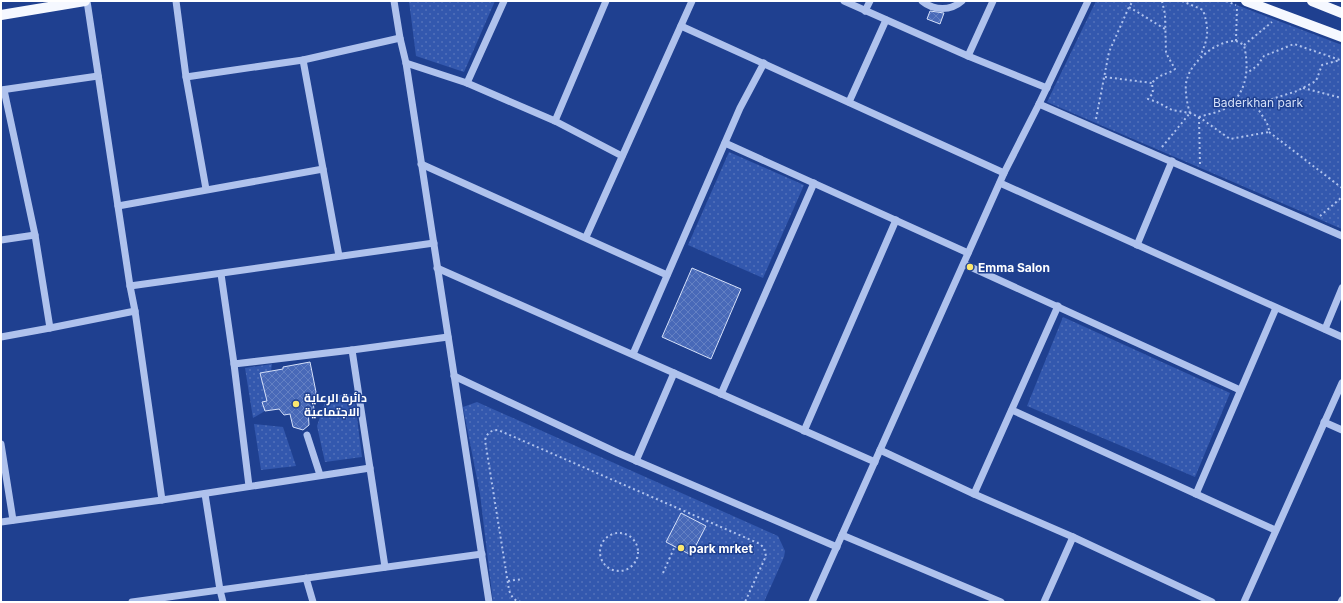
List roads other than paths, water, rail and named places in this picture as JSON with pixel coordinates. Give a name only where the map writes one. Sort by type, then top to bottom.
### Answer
[{"type":"main road","points":[[1,15],[86,1]]},
{"type":"main road","points":[[1314,1],[1342,13]]},
{"type":"main road","points":[[1241,3],[1342,37]]},
{"type":"street","points":[[86,1],[135,311],[162,500]]},
{"type":"street","points":[[176,1],[186,77],[206,189]]},
{"type":"street","points":[[394,1],[406,63],[489,602]]},
{"type":"street","points":[[468,83],[504,1]]},
{"type":"street","points":[[555,120],[606,1]]},
{"type":"street","points":[[586,237],[692,1]]},
{"type":"street","points":[[844,1],[968,56],[1047,88]]},
{"type":"street","points":[[865,11],[870,1]]},
{"type":"street","points":[[922,1],[938,9],[948,9],[962,1]]},
{"type":"street","points":[[968,56],[993,1]]},
{"type":"street","points":[[812,602],[1004,173],[1047,88],[1088,1]]},
{"type":"street","points":[[849,102],[886,20]]},
{"type":"street","points":[[681,26],[1004,173]]},
{"type":"street","points":[[186,77],[303,60],[400,38]]},
{"type":"street","points":[[303,60],[339,256]]},
{"type":"street","points":[[406,63],[468,83],[555,120],[622,156]]},
{"type":"street","points":[[633,354],[740,108],[764,63]]},
{"type":"street","points":[[50,328],[35,235],[2,90],[98,76]]},
{"type":"street","points":[[1039,104],[1342,236]]},
{"type":"street","points":[[725,143],[968,253]]},
{"type":"street","points":[[1136,245],[1172,161]]},
{"type":"street","points":[[421,164],[586,237],[667,275]]},
{"type":"street","points":[[118,206],[323,168]]},
{"type":"street","points":[[721,394],[814,183]]},
{"type":"street","points":[[1000,183],[1342,338]]},
{"type":"street","points":[[804,430],[896,220]]},
{"type":"street","points":[[1,240],[35,235]]},
{"type":"street","points":[[130,286],[434,243]]},
{"type":"street","points":[[964,264],[1240,390]]},
{"type":"street","points":[[437,268],[875,462]]},
{"type":"street","points":[[221,274],[249,486]]},
{"type":"street","points":[[1325,329],[1342,288]]},
{"type":"street","points":[[974,494],[1058,306]]},
{"type":"street","points":[[1196,494],[1276,308]]},
{"type":"street","points":[[1,337],[135,311]]},
{"type":"street","points":[[234,364],[448,337]]},
{"type":"street","points":[[352,350],[385,567]]},
{"type":"street","points":[[636,461],[674,373]]},
{"type":"street","points":[[454,376],[636,461],[836,548]]},
{"type":"street","points":[[1244,602],[1342,383]]},
{"type":"street","points":[[1012,410],[1275,530]]},
{"type":"street","points":[[1324,422],[1342,430]]},
{"type":"street","points":[[307,436],[320,476]]},
{"type":"street","points":[[1,444],[13,520]]},
{"type":"street","points":[[880,450],[974,494],[1073,537],[1212,602]]},
{"type":"street","points":[[1,522],[205,494],[370,468]]},
{"type":"street","points":[[205,494],[223,602]]},
{"type":"street","points":[[842,535],[1001,602]]},
{"type":"street","points":[[1044,602],[1073,537]]},
{"type":"street","points":[[132,602],[482,554]]},
{"type":"street","points":[[306,578],[313,602]]},
{"type":"place","name":"Emma Salon","points":[[970,267]]},
{"type":"place","name":"دائرة الرعاية الاجتماعية","points":[[296,404]]},
{"type":"place","name":"park mrket","points":[[681,548]]},
{"type":"park label","name":"Baderkhan park","points":[[1258,102]]}]
